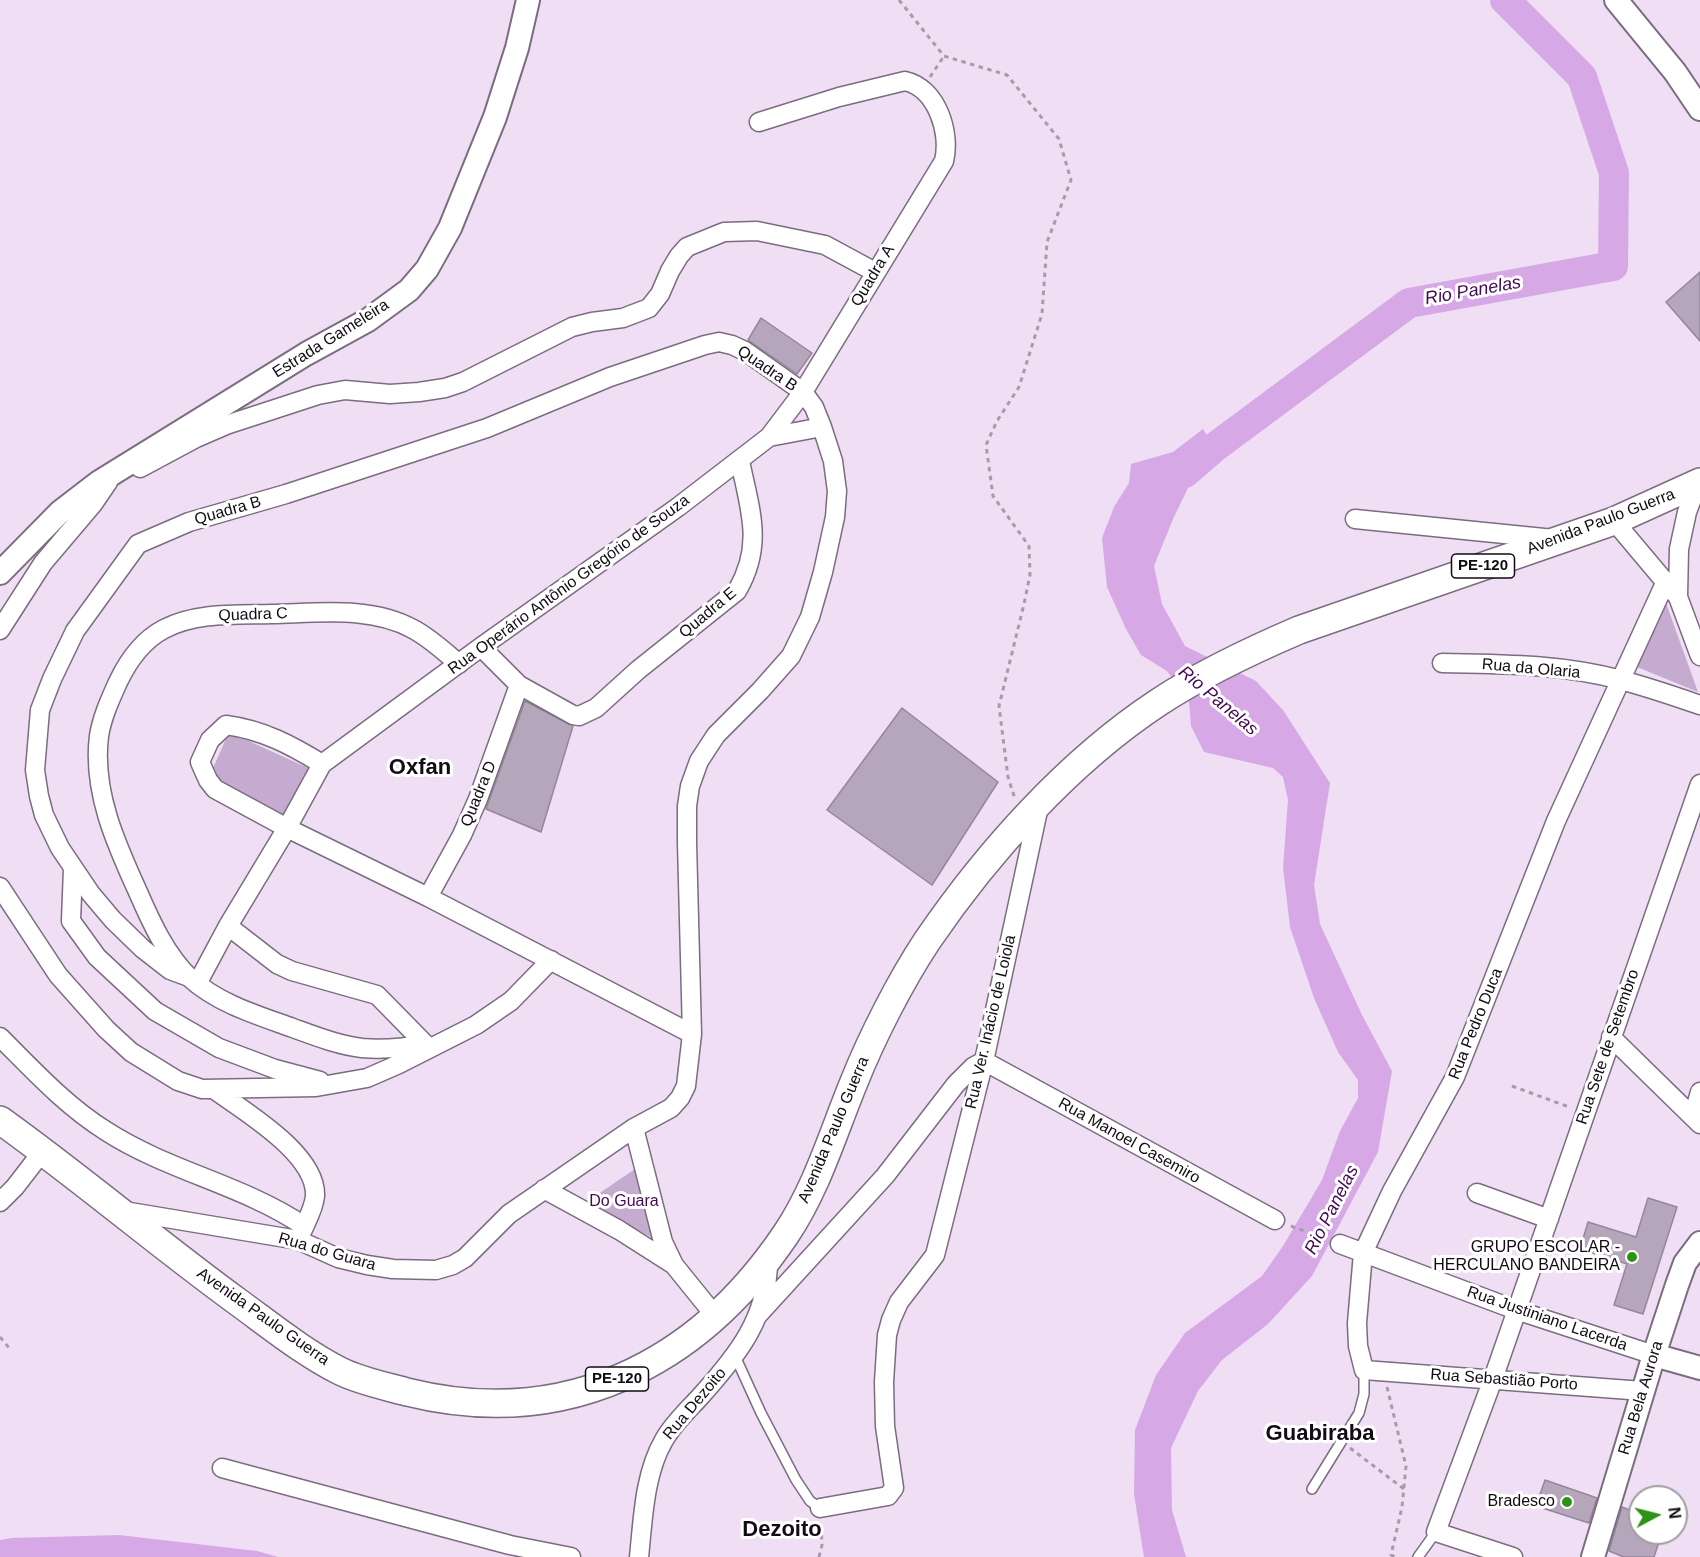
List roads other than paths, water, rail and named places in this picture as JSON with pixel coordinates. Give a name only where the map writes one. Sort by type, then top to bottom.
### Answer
[{"type":"main road","name":"Avenida Paulo Guerra","points":[[0,1120],[212,1283],[301,1348],[344,1373],[439,1400],[528,1403],[578,1394],[635,1372],[673,1351],[716,1317],[743,1290],[786,1234],[809,1194],[854,1081],[881,1023],[924,945],[958,898],[1032,812],[1071,772],[1131,722],[1159,702],[1213,670],[1299,630],[1614,521],[1699,483]]},
{"type":"street","name":"Estrada Gameleira","points":[[0,573],[60,512],[306,354],[368,320],[408,290],[426,269],[450,228],[495,117],[517,48],[528,0]]},
{"type":"street","points":[[1616,0],[1675,72],[1700,109]]},
{"type":"street","name":"Quadra A","points":[[759,122],[905,81],[914,83],[931,99],[943,123],[946,142],[944,161],[803,392]]},
{"type":"street","points":[[0,630],[43,563],[93,504],[105,481],[122,478],[196,438],[226,425],[332,392],[345,390],[390,394],[445,388],[463,382],[572,327],[639,313],[655,303],[669,271],[687,247],[724,232],[757,231],[825,245],[875,272]]},
{"type":"street","name":"Quadra B","points":[[426,1046],[360,1048],[333,1042],[242,1010],[193,980],[170,970],[143,949],[98,903],[60,848],[44,814],[34,770],[40,710],[75,631],[138,543],[189,522],[286,494],[487,428],[610,377],[705,345],[718,342],[745,351],[803,392]]},
{"type":"street","name":"Rua do Guara","points":[[120,1210],[301,1233],[338,1258],[393,1269],[436,1270],[453,1265],[465,1258],[509,1214],[634,1128],[671,1108],[680,1098],[686,1086],[692,1034],[687,843],[687,806],[690,786],[699,761],[716,735],[791,656],[810,617],[826,561],[835,517],[837,491],[833,461],[814,407],[803,392]]},
{"type":"street","name":"Rua Operário Antônio Gregório de Souza","points":[[322,764],[740,461],[769,437],[803,392]]},
{"type":"street","points":[[769,437],[822,427]]},
{"type":"street","name":"Quadra E","points":[[519,685],[573,715],[584,715],[596,708],[638,670],[737,591],[748,573],[754,538],[740,461]]},
{"type":"street","points":[[1678,597],[1679,549],[1688,512],[1699,483]]},
{"type":"street","points":[[1355,519],[1562,539]]},
{"type":"street","points":[[1614,521],[1678,597],[1693,621],[1700,656]]},
{"type":"street","name":"Rua Pedro Duca","points":[[1373,1370],[1358,1346],[1357,1323],[1363,1253],[1392,1191],[1455,1077],[1556,821],[1666,581]]},
{"type":"street","name":"Quadra C","points":[[193,980],[164,945],[147,912],[111,830],[104,803],[99,771],[99,737],[105,709],[120,676],[139,647],[162,629],[185,620],[211,616],[342,613],[383,616],[413,629],[459,664]]},
{"type":"street","points":[[481,647],[519,685]]},
{"type":"street","name":"Rua da Olaria","points":[[1442,663],[1543,667],[1620,679],[1700,705]]},
{"type":"street","name":"Quadra D","points":[[428,897],[462,835],[478,799],[519,685]]},
{"type":"street","points":[[193,980],[287,828],[322,764],[284,742],[255,730],[226,725],[210,740],[200,762],[215,789],[287,828],[428,897],[692,1034]]},
{"type":"street","name":"Rua Sete de Setembro","points":[[1436,1532],[1493,1379],[1700,784]]},
{"type":"street","name":"Rua Ver. Inácio de Loiola","points":[[820,1508],[888,1496],[894,1488],[885,1426],[887,1335],[893,1311],[935,1255],[984,1061],[1032,812]]},
{"type":"street","points":[[73,868],[71,921],[97,957],[155,1011],[219,1048],[275,1069],[333,1085]]},
{"type":"street","points":[[0,886],[58,975],[106,1029],[131,1052],[178,1081],[202,1089],[280,1089],[333,1085],[367,1078],[426,1046],[476,1025],[511,1001],[551,960]]},
{"type":"street","points":[[228,926],[277,964],[292,971],[377,995],[426,1046]]},
{"type":"street","points":[[0,1037],[58,1094],[106,1132],[162,1161],[278,1210],[301,1233],[315,1200],[315,1191],[306,1169],[278,1136],[215,1090]]},
{"type":"street","points":[[1611,1037],[1696,1120]]},
{"type":"street","points":[[758,1315],[885,1176],[956,1084],[973,1067],[984,1061]]},
{"type":"street","name":"Rua Manoel Casemiro","points":[[984,1061],[1275,1220]]},
{"type":"street","points":[[1696,1120],[1700,1092]]},
{"type":"street","points":[[634,1128],[657,1223],[674,1265],[716,1317]]},
{"type":"street","points":[[0,1202],[15,1187],[42,1152]]},
{"type":"street","points":[[544,1189],[619,1230],[674,1265]]},
{"type":"street","points":[[1476,1193],[1549,1219]]},
{"type":"street","name":"Rua Bela Aurora","points":[[1593,1557],[1654,1355],[1685,1263],[1700,1243]]},
{"type":"street","name":"Rua Justiniano Lacerda","points":[[1340,1244],[1516,1310],[1654,1355]]},
{"type":"street","name":"Rua Dezoito","points":[[639,1557],[645,1502],[652,1468],[662,1442],[678,1420],[735,1356],[758,1315],[765,1294],[768,1258]]},
{"type":"street","points":[[1654,1355],[1700,1368]]},
{"type":"street","name":"Rua Sebastião Porto","points":[[1373,1370],[1643,1391]]},
{"type":"street","points":[[222,1468],[510,1545],[571,1557]]},
{"type":"street","points":[[1436,1532],[1514,1557]]},
{"type":"lane","points":[[735,1356],[761,1413],[792,1471],[810,1501],[820,1508]]},
{"type":"lane","points":[[1312,1490],[1359,1413],[1373,1370]]},
{"type":"lane","points":[[1418,1557],[1436,1532]]},
{"type":"water","points":[[1203,429],[1222,460],[1188,488],[1173,519],[1154,566],[1162,604],[1185,646],[1256,681],[1283,710],[1330,783],[1314,885],[1320,924],[1362,1015],[1392,1071],[1378,1152],[1312,1276],[1268,1324],[1222,1360],[1198,1391],[1171,1448],[1172,1510],[1186,1557],[1144,1557],[1134,1494],[1135,1430],[1156,1375],[1185,1333],[1262,1276],[1283,1246],[1322,1180],[1340,1131],[1358,1098],[1358,1080],[1338,1052],[1314,998],[1290,927],[1283,868],[1288,800],[1283,777],[1273,768],[1204,752],[1191,726],[1189,700],[1167,671],[1141,655],[1107,587],[1102,538],[1114,507],[1129,483],[1131,464],[1173,452]]},
{"type":"water","points":[[119,1535],[257,1551],[278,1557],[0,1557],[0,1540]]},
{"type":"waterway","name":"Rio Panelas","points":[[1185,473],[1215,447],[1409,303],[1613,266],[1614,173],[1582,77],[1505,0]]},
{"type":"place","name":"GRUPO ESCOLAR - HERCULANO BANDEIRA","points":[[1632,1257]]},
{"type":"place","name":"Bradesco","points":[[1567,1502]]},
{"type":"district","name":"Oxfan","points":[[420,768]]},
{"type":"district","name":"Guabiraba","points":[[1320,1434]]},
{"type":"district","name":"Dezoito","points":[[782,1530]]},
{"type":"park label","name":"Do Guara","points":[[624,1202]]}]
